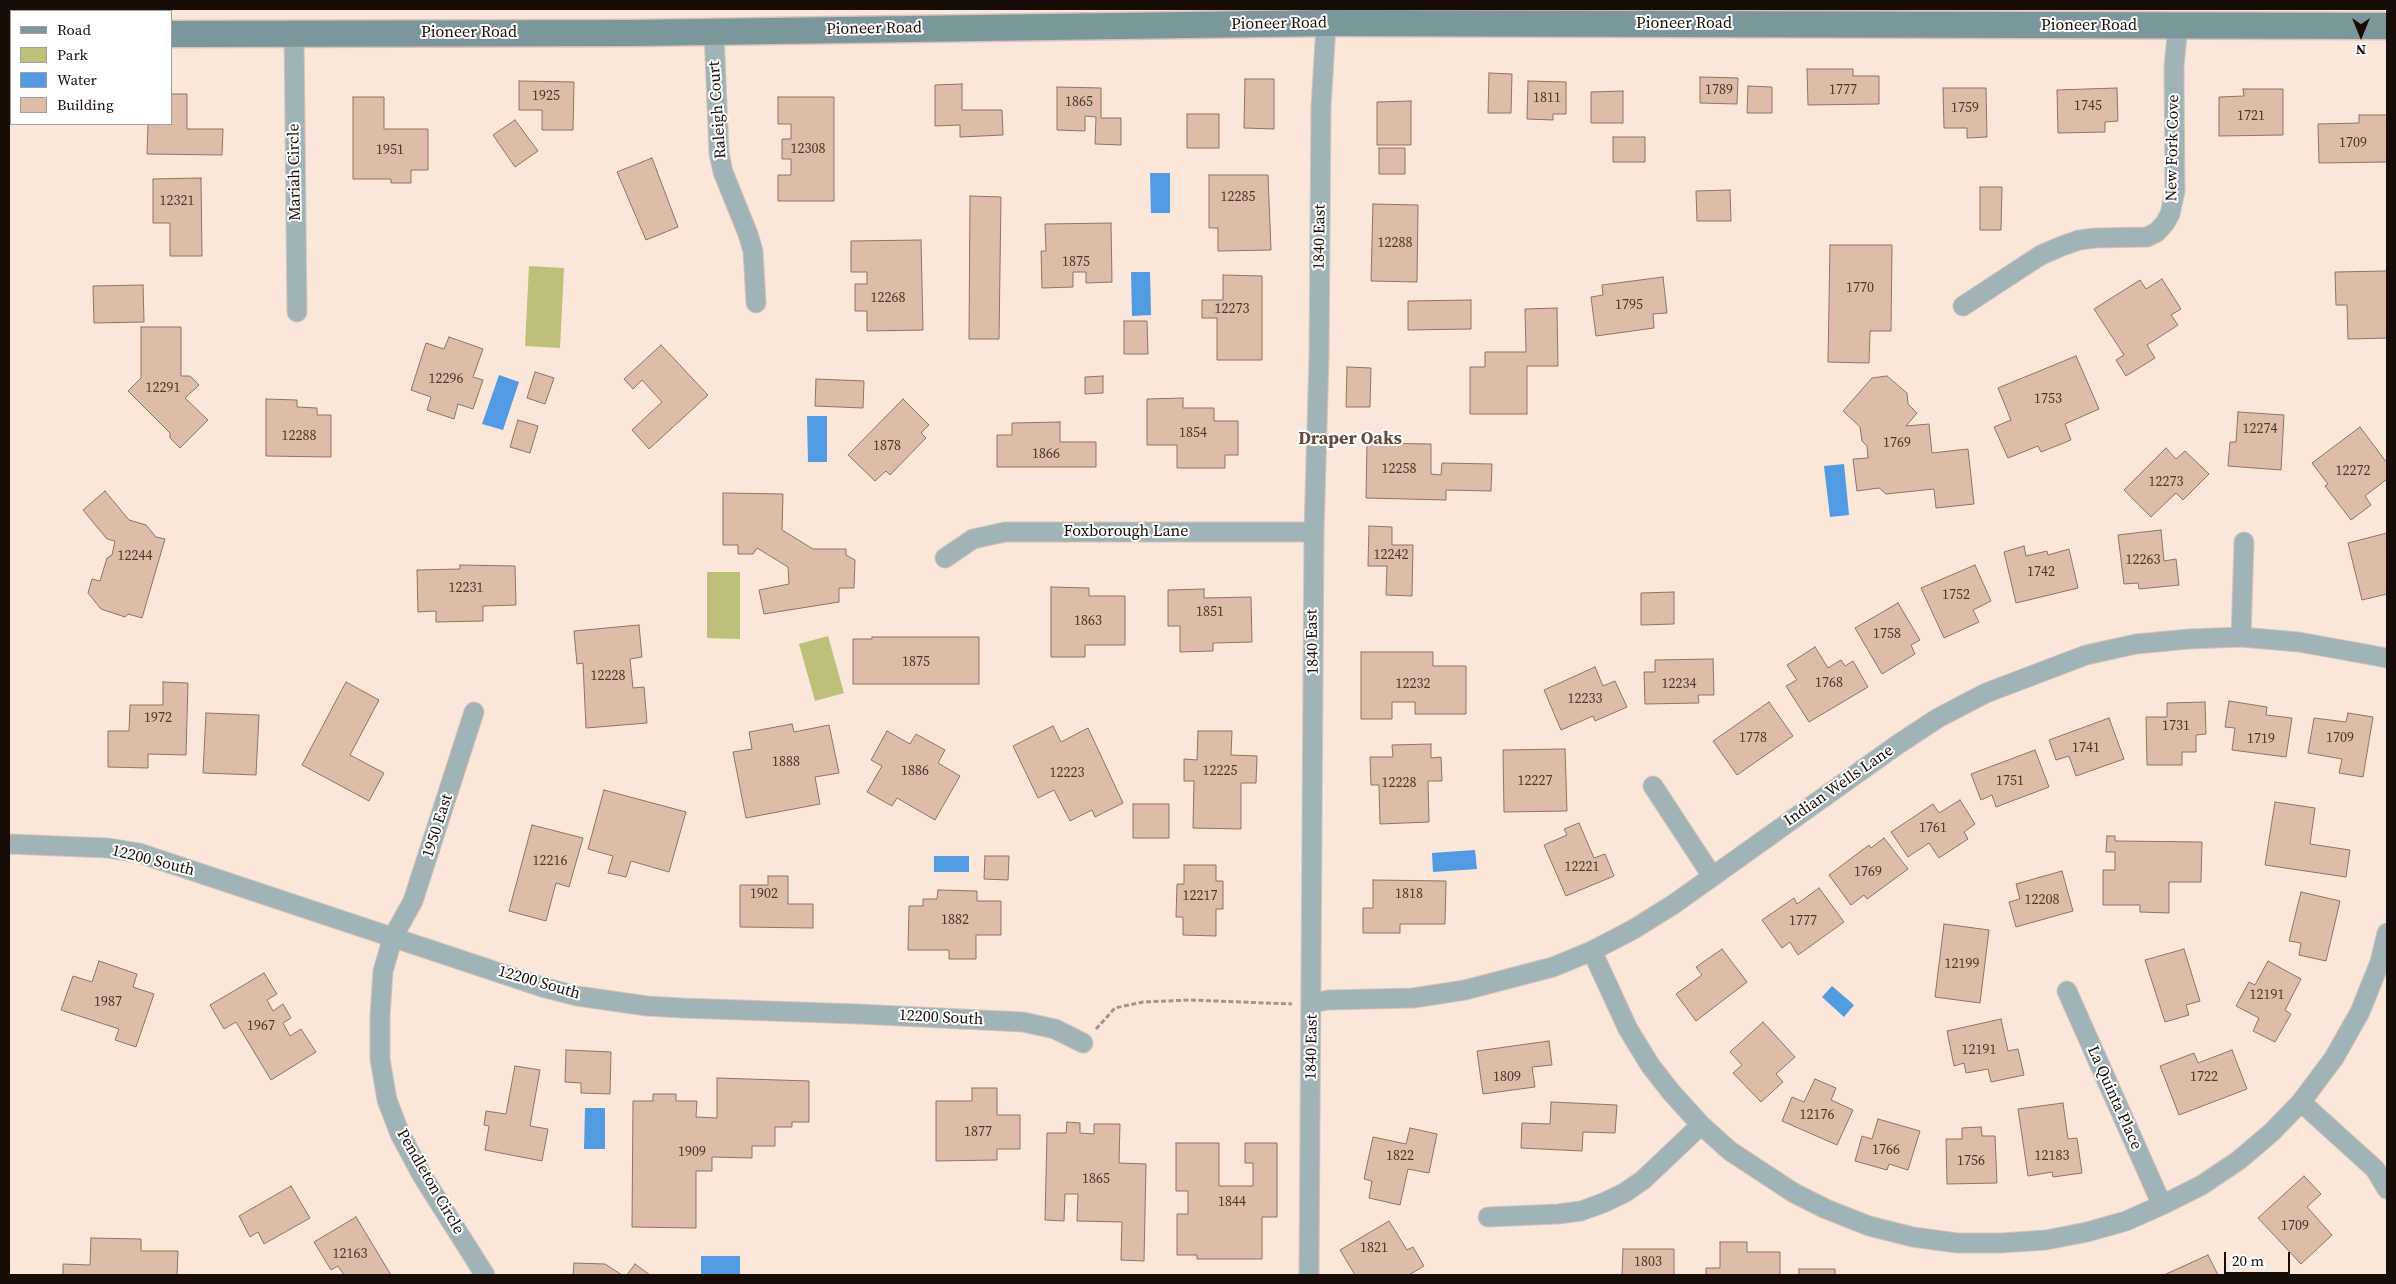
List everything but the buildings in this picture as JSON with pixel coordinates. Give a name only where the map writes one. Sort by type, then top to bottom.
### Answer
[{"type":"street","name":"Pioneer Road","points":[[172,34],[714,32],[1326,16],[1813,17],[2178,26],[2387,26]]},
{"type":"street","name":"1840 East","points":[[1310,1275],[1314,532],[1319,356],[1321,107],[1326,16]]},
{"type":"street","name":"New Fork Cove","points":[[1963,306],[2041,255],[2062,246],[2079,240],[2095,238],[2147,237],[2157,232],[2165,223],[2170,214],[2175,191],[2174,66],[2178,26]]},
{"type":"street","name":"Raleigh Court","points":[[714,32],[719,154],[723,172],[753,251],[756,303]]},
{"type":"street","name":"Mariah Circle","points":[[294,33],[296,312]]},
{"type":"street","name":"Foxborough Lane","points":[[945,558],[973,539],[1006,532],[1314,532]]},
{"type":"street","points":[[2241,637],[2244,542]]},
{"type":"street","name":"Indian Wells Lane","points":[[1312,1003],[1328,1000],[1413,998],[1465,990],[1553,967],[1592,951],[1634,929],[1938,718],[1986,693],[2086,655],[2145,643],[2241,637],[2299,642],[2387,658]]},
{"type":"street","name":"1950 East","points":[[393,937],[413,901],[474,712]]},
{"type":"street","points":[[1653,786],[1712,876]]},
{"type":"street","name":"12200 South","points":[[9,844],[108,848],[139,853],[542,987],[577,996],[612,1002],[682,1008],[1023,1022],[1055,1029],[1083,1044]]},
{"type":"street","points":[[1592,951],[1628,1029],[1671,1092],[1701,1125],[1730,1151],[1794,1193],[1826,1210],[1869,1226],[1913,1237],[1957,1243],[2001,1243],[2046,1240],[2087,1232],[2126,1220],[2202,1185],[2239,1160],[2272,1132],[2301,1102],[2334,1058],[2360,1012],[2380,962],[2387,933]]},
{"type":"street","name":"Pendleton Circle","points":[[393,937],[383,971],[380,1016],[380,1059],[387,1100],[400,1134],[423,1177],[485,1275]]},
{"type":"street","name":"La Quinta Place","points":[[2067,991],[2162,1205]]},
{"type":"street","points":[[2301,1102],[2375,1169],[2387,1189]]},
{"type":"street","points":[[1488,1217],[1558,1214],[1581,1211],[1603,1203],[1624,1193],[1643,1180],[1701,1125]]},
{"type":"path","points":[[1083,1044],[1115,1008],[1143,1002],[1190,1000],[1312,1003]]},
{"type":"green space","points":[[529,266],[564,268],[560,348],[525,346]]},
{"type":"green space","points":[[707,572],[740,572],[740,639],[707,638]]},
{"type":"green space","points":[[828,636],[844,693],[815,701],[799,644]]},
{"type":"water","points":[[1150,173],[1170,173],[1170,213],[1151,213]]},
{"type":"water","points":[[1131,272],[1150,272],[1151,315],[1132,316]]},
{"type":"water","points":[[499,375],[519,382],[503,430],[482,424]]},
{"type":"water","points":[[807,416],[827,416],[827,462],[808,462]]},
{"type":"water","points":[[1844,464],[1849,515],[1830,517],[1824,466]]},
{"type":"water","points":[[1475,850],[1477,869],[1433,872],[1432,853]]},
{"type":"water","points":[[934,856],[969,856],[969,872],[934,872]]},
{"type":"water","points":[[1832,986],[1854,1005],[1844,1017],[1822,997]]},
{"type":"water","points":[[585,1108],[605,1108],[605,1149],[584,1149]]},
{"type":"water","points":[[701,1256],[740,1256],[740,1275],[701,1275]]},
{"type":"district","name":"Draper Oaks","points":[[1350,439]]}]
